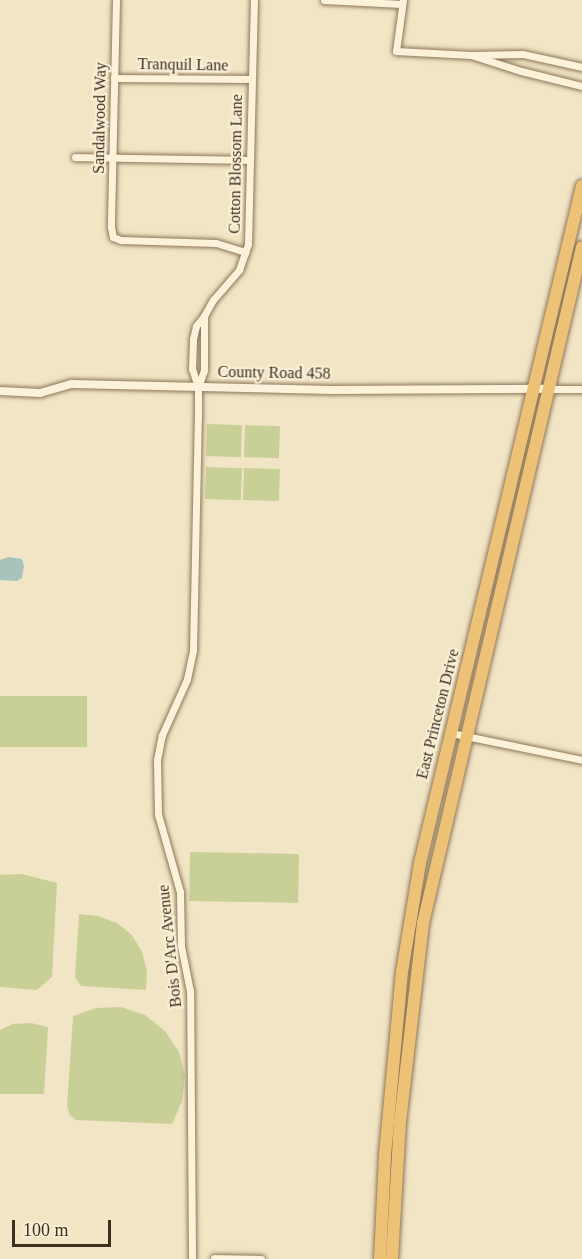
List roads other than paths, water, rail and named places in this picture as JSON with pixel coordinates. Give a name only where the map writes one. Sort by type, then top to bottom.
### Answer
[{"type":"highway","name":"East Princeton Drive","points":[[392,1259],[387,1245],[385,1155],[402,972],[420,863],[582,186]]},
{"type":"highway","name":"East Princeton Drive","points":[[380,1259],[387,1245],[416,967],[436,866],[582,247]]},
{"type":"highway","points":[[420,863],[436,866]]},
{"type":"street","name":"Sandalwood Way","points":[[116,0],[111,227],[113,237],[121,240],[216,243],[246,252]]},
{"type":"street","name":"Cotton Blossom Lane","points":[[198,387],[192,369],[193,334],[213,300],[238,270],[246,252],[254,0]]},
{"type":"street","points":[[324,0],[403,2],[396,51],[471,55],[523,54],[582,67]]},
{"type":"street","points":[[471,55],[521,71],[582,86]]},
{"type":"street","name":"Tranquil Lane","points":[[114,78],[251,79]]},
{"type":"street","points":[[75,157],[250,160]]},
{"type":"street","points":[[198,387],[204,369],[204,316]]},
{"type":"street","name":"County Road 458","points":[[0,391],[40,393],[72,384],[355,390],[548,389]]},
{"type":"street","name":"Bois D'Arc Avenue","points":[[192,1259],[190,991],[181,946],[180,892],[158,814],[157,770],[160,741],[188,679],[192,651],[198,387]]},
{"type":"street","points":[[548,389],[582,389]]},
{"type":"street","points":[[451,733],[582,760]]},
{"type":"street","points":[[214,1258],[261,1259]]},
{"type":"water","points":[[9,557],[22,559],[24,566],[22,578],[17,581],[0,580],[0,560]]}]
